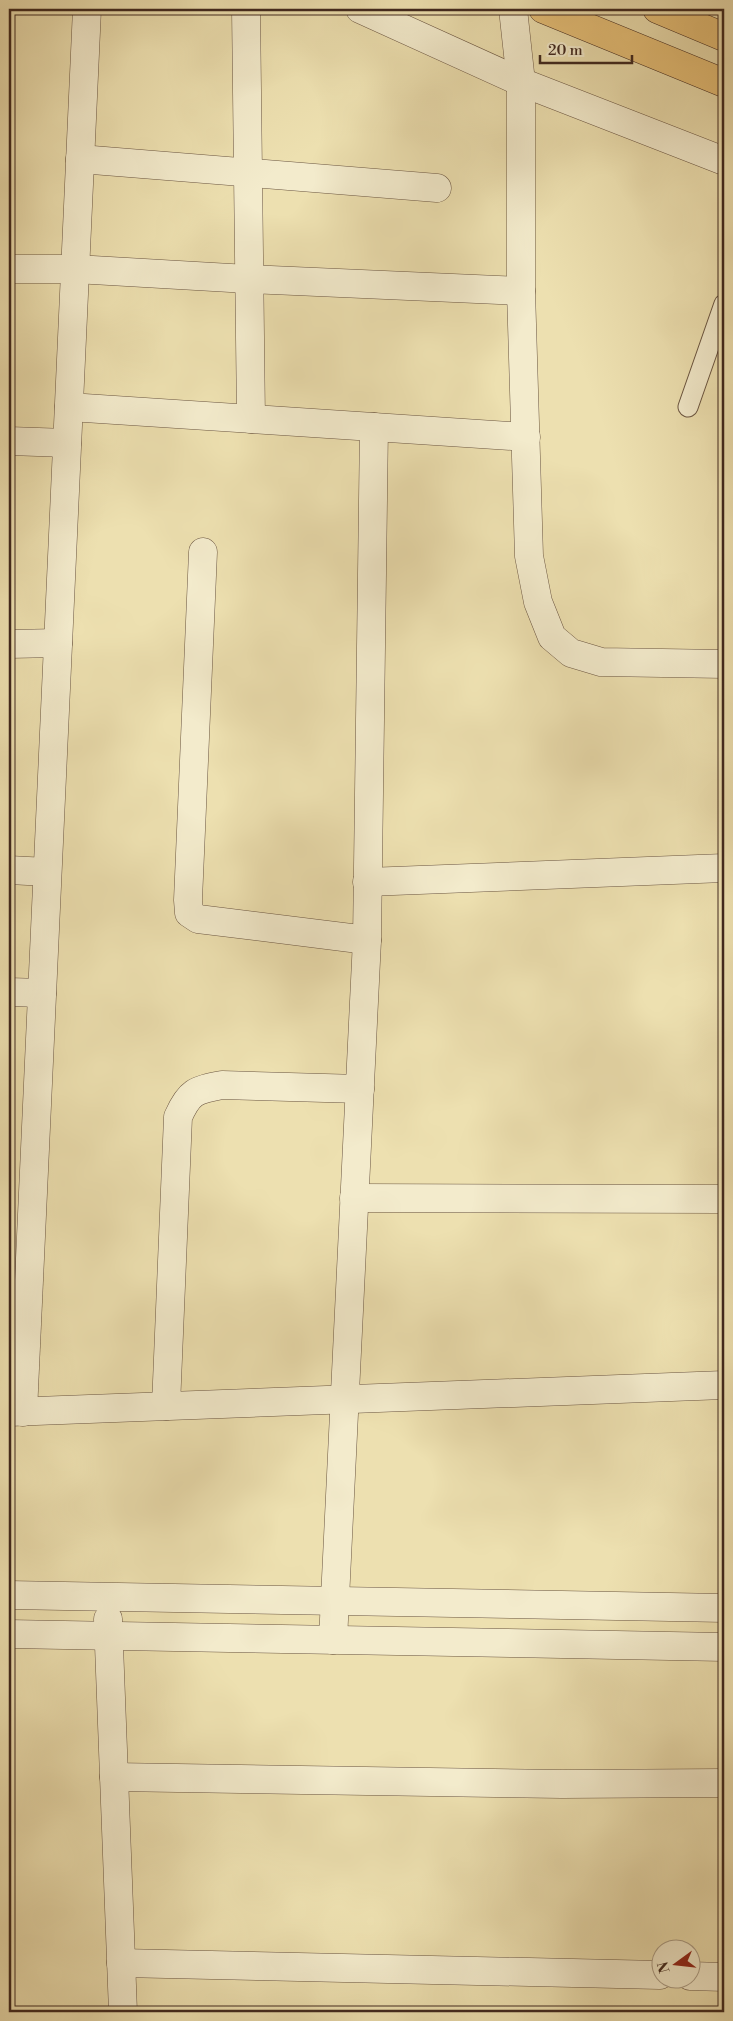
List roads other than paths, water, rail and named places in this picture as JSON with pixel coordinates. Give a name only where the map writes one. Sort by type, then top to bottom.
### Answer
[{"type":"main road","points":[[543,9],[724,83]]},
{"type":"main road","points":[[657,9],[724,37]]},
{"type":"street","points":[[87,9],[42,993],[19,1286],[16,1412],[724,1385]]},
{"type":"street","points":[[246,9],[251,419]]},
{"type":"street","points":[[360,9],[520,82],[724,160]]},
{"type":"street","points":[[513,9],[520,82],[521,291],[529,556],[538,602],[552,637],[571,653],[601,662],[724,664]]},
{"type":"street","points":[[80,159],[437,188]]},
{"type":"street","points":[[9,269],[75,269],[521,291]]},
{"type":"street","points":[[69,407],[526,437]]},
{"type":"street","points":[[333,1640],[367,940],[374,427]]},
{"type":"street","points":[[9,441],[67,443]]},
{"type":"street","points":[[204,552],[188,890],[189,913],[198,919],[367,940]]},
{"type":"street","points":[[9,644],[58,643]]},
{"type":"street","points":[[368,882],[724,868]]},
{"type":"street","points":[[9,870],[47,872]]},
{"type":"street","points":[[9,992],[42,993]]},
{"type":"street","points":[[166,1406],[178,1118],[186,1099],[202,1089],[222,1085],[360,1089]]},
{"type":"street","points":[[354,1198],[724,1199]]},
{"type":"street","points":[[9,1595],[724,1608]]},
{"type":"street","points":[[108,1597],[123,2012]]},
{"type":"street","points":[[9,1634],[724,1646]]},
{"type":"street","points":[[114,1777],[562,1784],[724,1784]]},
{"type":"street","points":[[121,1963],[650,1975]]},
{"type":"street","points":[[700,1976],[724,1977]]},
{"type":"lane","points":[[688,407],[724,304]]}]
